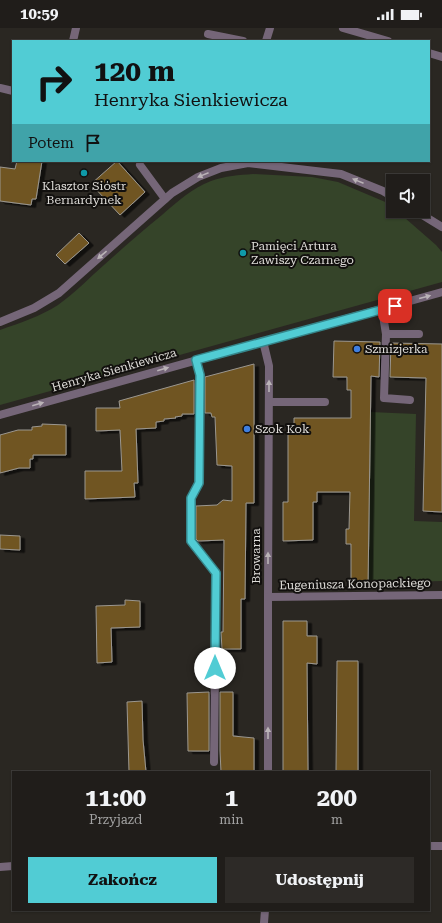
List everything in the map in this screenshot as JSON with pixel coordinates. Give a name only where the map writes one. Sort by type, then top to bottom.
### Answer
[{"type":"street","points":[[73,40],[76,28]]},
{"type":"street","points":[[266,40],[270,28]]},
{"type":"street","points":[[343,28],[385,40]]},
{"type":"street","points":[[208,34],[238,40]]},
{"type":"street","points":[[430,53],[442,57]]},
{"type":"street","points":[[0,88],[12,91]]},
{"type":"street","points":[[0,322],[34,308],[59,293],[184,184],[221,168],[248,162],[341,174],[386,193]]},
{"type":"street","points":[[140,164],[165,199]]},
{"type":"street","points":[[427,218],[442,227]]},
{"type":"street","name":"Henryka Sienkiewicza","points":[[0,415],[263,341],[382,310],[442,292]]},
{"type":"street","points":[[382,310],[386,334],[384,398],[410,400]]},
{"type":"street","points":[[386,334],[419,334]]},
{"type":"street","name":"Browarna","points":[[263,341],[269,366],[268,771]]},
{"type":"street","points":[[196,360],[200,375],[199,483],[191,498],[191,541],[216,573],[214,762]]},
{"type":"street","points":[[269,402],[325,402]]},
{"type":"street","name":"Eugeniusza Konopackiego","points":[[268,597],[442,595]]},
{"type":"street","points":[[430,846],[442,846]]},
{"type":"street","points":[[0,868],[12,866]]},
{"type":"street","points":[[264,923],[265,911]]},
{"type":"green space","points":[[253,174],[312,177],[338,182],[386,202],[386,218],[405,218],[442,252],[442,282],[0,405],[0,330],[37,316],[58,305],[147,227],[197,187],[211,181],[237,175]]},
{"type":"green space","points":[[370,412],[416,414],[414,521],[442,522],[442,581],[367,583]]},
{"type":"building","points":[[17,162],[42,162],[36,199],[32,199],[31,205],[0,201],[0,167],[15,169]]},
{"type":"building","points":[[116,162],[118,162],[145,192],[120,215],[91,184]]},
{"type":"building","points":[[79,233],[89,243],[65,264],[56,255]]},
{"type":"building","points":[[334,341],[380,342],[379,377],[371,376],[368,585],[351,585],[351,544],[346,544],[346,529],[349,529],[350,492],[317,492],[317,502],[313,502],[313,540],[283,541],[283,502],[288,502],[288,434],[294,428],[294,418],[351,418],[351,390],[347,390],[347,377],[333,377]]},
{"type":"building","points":[[391,343],[442,344],[442,512],[423,511],[426,378],[390,377]]},
{"type":"building","points":[[254,364],[254,503],[246,503],[245,599],[241,599],[241,649],[222,649],[221,632],[223,632],[224,540],[198,541],[196,539],[196,506],[217,505],[223,500],[232,501],[232,466],[217,465],[215,417],[212,417],[211,413],[205,413],[205,377]]},
{"type":"building","points":[[194,380],[194,414],[182,414],[182,416],[175,417],[176,418],[164,419],[164,421],[156,422],[156,428],[136,429],[138,483],[134,483],[135,497],[85,499],[85,471],[122,471],[120,430],[96,431],[96,408],[120,408],[119,401]]},
{"type":"building","points":[[42,424],[66,425],[66,455],[33,455],[33,459],[30,459],[30,468],[19,468],[0,473],[0,435],[18,430],[32,430],[32,427],[42,426]]},
{"type":"building","points":[[0,535],[20,536],[20,550],[0,549]]},
{"type":"building","points":[[125,600],[140,601],[140,627],[111,628],[112,662],[97,663],[96,606],[125,605]]},
{"type":"building","points":[[283,621],[307,621],[307,636],[317,636],[317,664],[307,663],[308,771],[283,771]]},
{"type":"building","points":[[337,661],[358,661],[358,771],[336,771]]},
{"type":"building","points":[[209,692],[209,751],[188,751],[187,693]]},
{"type":"building","points":[[220,692],[233,692],[233,736],[254,738],[254,771],[221,771]]},
{"type":"building","points":[[142,701],[146,771],[129,771],[127,702]]},
{"type":"place","name":"Klasztor Sióstr Bernardynek","points":[[84,173]]},
{"type":"place","name":"Pamięci Artura Zawiszy Czarnego","points":[[243,253]]},
{"type":"place","name":"Szmizjerka","points":[[357,349]]},
{"type":"place","name":"Szok Kok","points":[[247,429]]},
{"type":"route","points":[[215,668],[216,573],[191,541],[191,498],[199,483],[200,375],[196,360],[395,306]]}]
